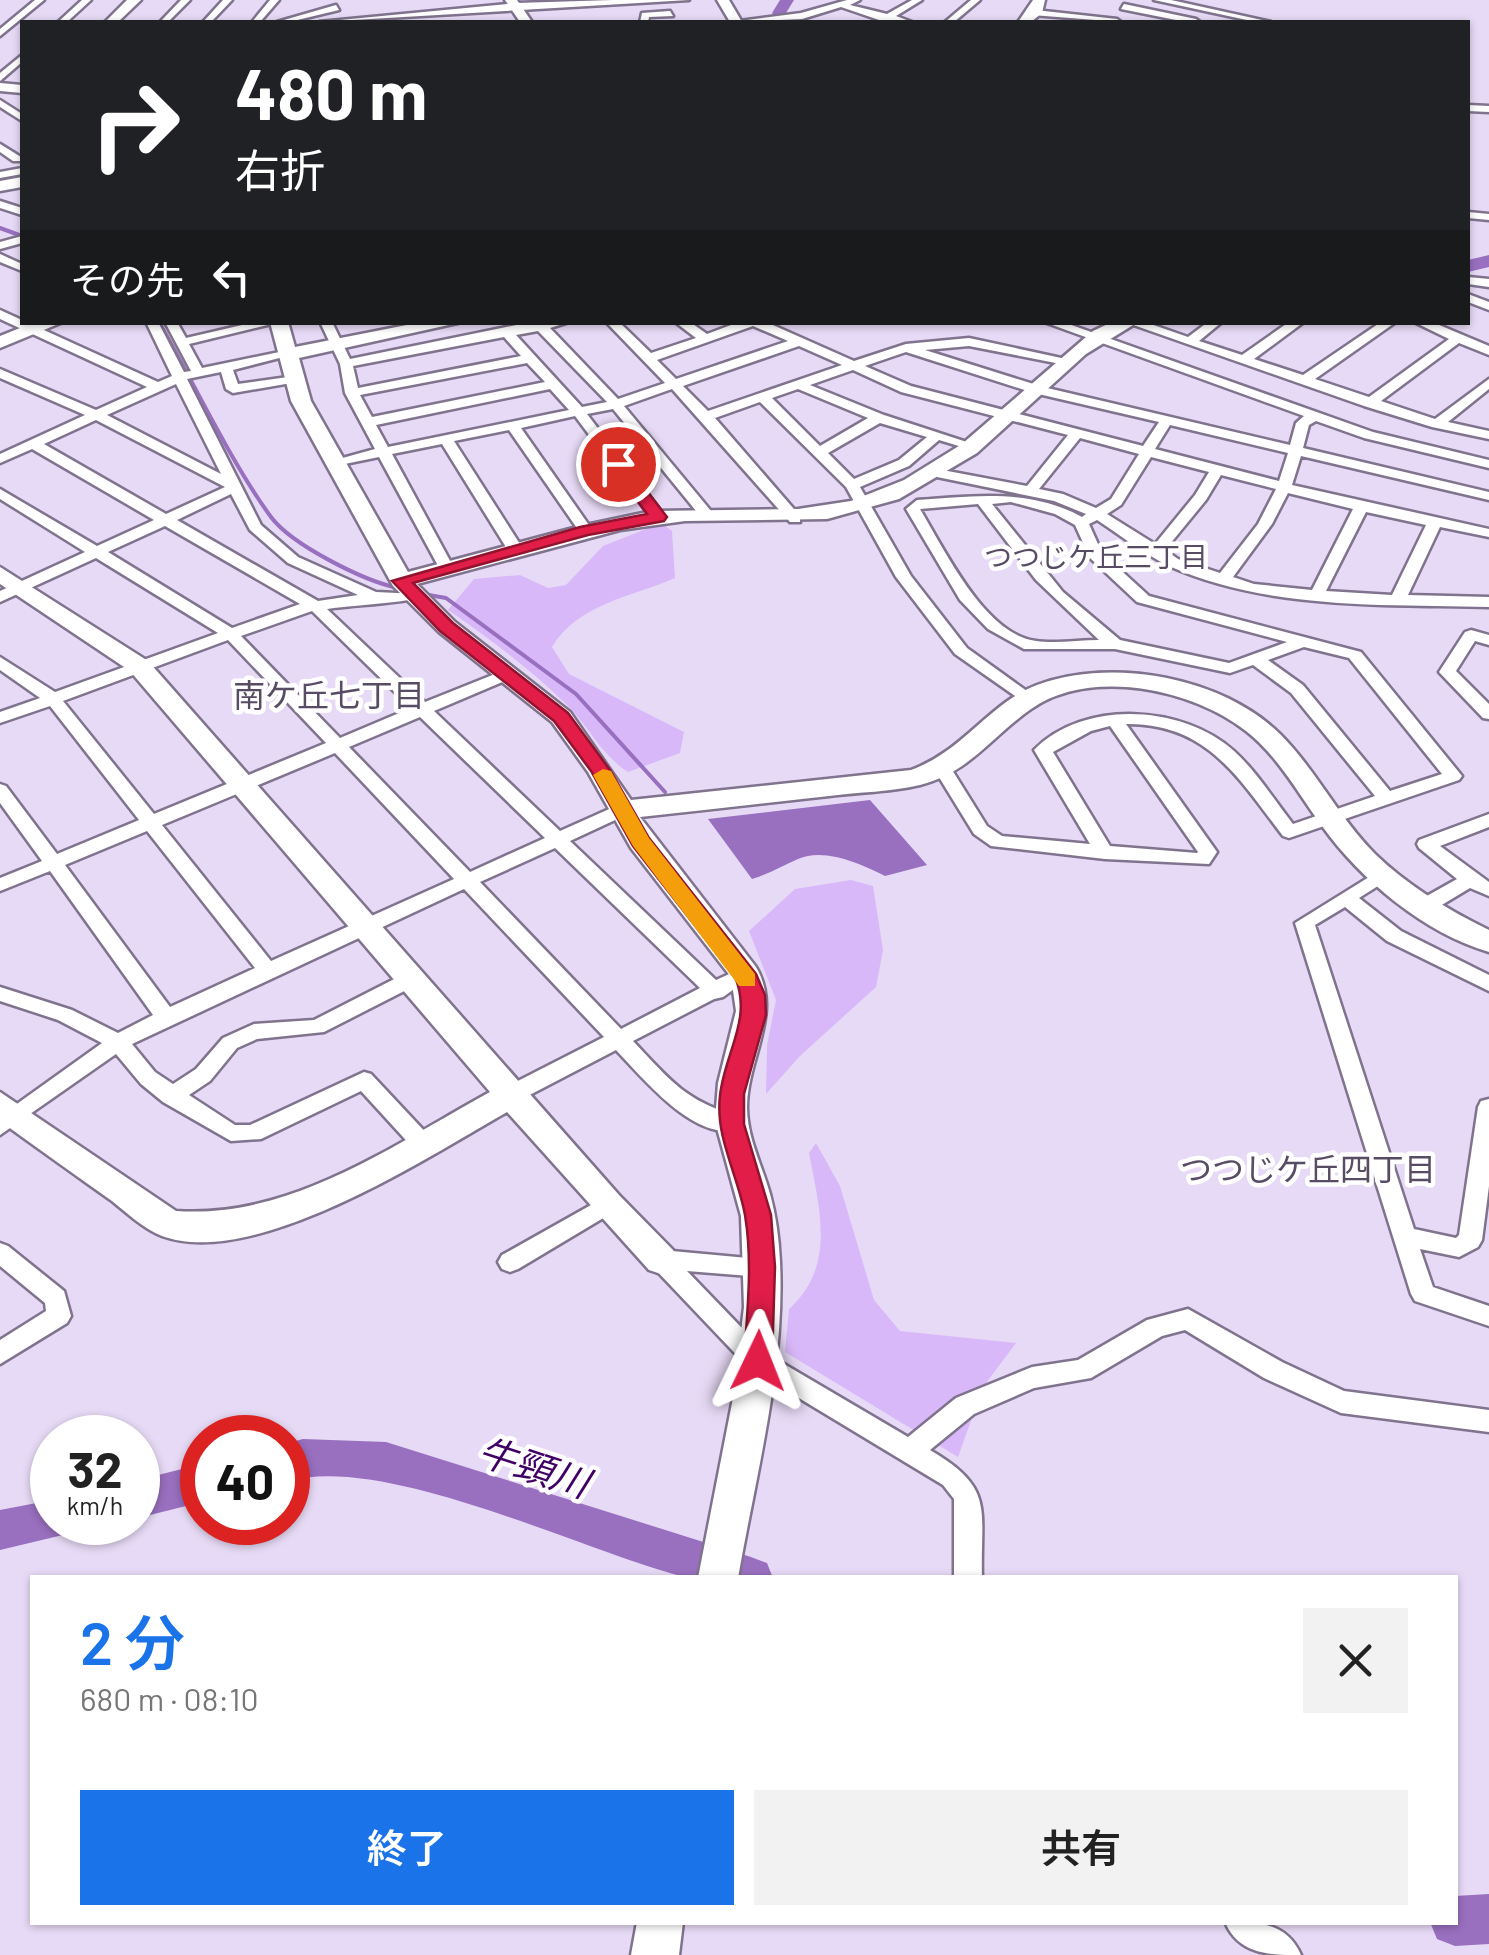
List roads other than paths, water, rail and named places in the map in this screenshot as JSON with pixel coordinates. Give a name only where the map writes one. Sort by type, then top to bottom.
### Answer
[{"type":"street","points":[[20,20],[40,0]]},
{"type":"street","points":[[64,20],[87,0]]},
{"type":"street","points":[[113,20],[135,0]]},
{"type":"street","points":[[166,20],[186,0]]},
{"type":"street","points":[[209,20],[228,0]]},
{"type":"street","points":[[258,20],[275,0]]},
{"type":"street","points":[[420,0],[434,18]]},
{"type":"street","points":[[466,0],[481,20]]},
{"type":"street","points":[[671,0],[680,18]]},
{"type":"street","points":[[360,20],[388,16],[434,18],[514,3],[565,7],[685,0]]},
{"type":"street","points":[[792,4],[794,20],[856,0]]},
{"type":"street","points":[[882,20],[918,0]]},
{"type":"street","points":[[951,20],[976,0]]},
{"type":"street","points":[[1158,0],[1253,20]]},
{"type":"street","points":[[1037,12],[1069,20],[1083,2]]},
{"type":"street","points":[[287,20],[333,4]]},
{"type":"street","points":[[1126,4],[1188,20]]},
{"type":"street","points":[[845,6],[899,20]]},
{"type":"street","points":[[14,10],[28,10]]},
{"type":"street","points":[[644,20],[645,15],[680,18]]},
{"type":"street","points":[[0,33],[18,23]]},
{"type":"street","points":[[0,78],[20,60]]},
{"type":"street","points":[[0,146],[20,162]]},
{"type":"street","points":[[23,325],[158,387]]},
{"type":"street","points":[[0,342],[46,325]]},
{"type":"street","points":[[154,325],[254,527],[269,542],[336,583],[376,597]]},
{"type":"street","points":[[173,325],[198,372]]},
{"type":"street","points":[[183,342],[263,325]]},
{"type":"street","points":[[278,325],[301,401],[407,589],[506,676],[561,717],[600,770],[641,842],[745,974],[754,995],[754,1015],[732,1094],[732,1124],[758,1215],[762,1267],[758,1361],[718,1575]]},
{"type":"street","points":[[331,325],[352,393],[447,570]]},
{"type":"street","points":[[225,366],[233,389],[335,345],[438,325]]},
{"type":"street","points":[[346,364],[536,325]]},
{"type":"street","points":[[541,325],[616,404],[706,514]]},
{"type":"street","points":[[615,325],[706,416],[795,519]]},
{"type":"street","points":[[685,325],[706,339]]},
{"type":"street","points":[[650,358],[745,325]]},
{"type":"street","points":[[759,325],[906,390],[1361,507],[1489,533]]},
{"type":"street","points":[[1059,325],[1407,447],[1489,464]]},
{"type":"street","points":[[0,718],[314,605],[407,589],[447,570],[586,530],[658,517],[706,514],[795,519],[838,514],[866,505],[938,474],[1039,390],[1092,336],[1122,325]]},
{"type":"street","points":[[1140,325],[1369,403],[1489,435]]},
{"type":"street","points":[[1191,340],[1212,325]]},
{"type":"street","points":[[1245,359],[1294,325]]},
{"type":"street","points":[[1305,380],[1386,325]]},
{"type":"street","points":[[1427,325],[1489,350]]},
{"type":"street","points":[[507,333],[578,411],[658,517]]},
{"type":"street","points":[[1369,403],[1458,338]]},
{"type":"street","points":[[706,416],[906,348],[969,342],[1066,362]]},
{"type":"street","points":[[336,462],[616,404],[795,343]]},
{"type":"street","points":[[906,348],[1039,390],[1398,478],[1489,496]]},
{"type":"street","points":[[352,393],[532,358]]},
{"type":"street","points":[[0,459],[180,377],[225,366],[292,366]]},
{"type":"street","points":[[0,372],[96,415],[236,488]]},
{"type":"street","points":[[1437,424],[1489,383]]},
{"type":"street","points":[[370,422],[554,384]]},
{"type":"street","points":[[801,386],[879,418],[972,446]]},
{"type":"street","points":[[764,399],[852,484],[931,616],[961,651],[1025,698]]},
{"type":"street","points":[[1223,579],[1266,529],[1286,486],[1303,423],[1314,416]]},
{"type":"street","points":[[820,452],[879,418]]},
{"type":"street","points":[[1080,523],[1116,502],[1151,452],[1166,420]]},
{"type":"street","points":[[514,426],[586,530]]},
{"type":"street","points":[[1032,488],[1076,434]]},
{"type":"street","points":[[852,484],[904,463],[936,436]]},
{"type":"street","points":[[0,438],[28,446],[314,605],[716,992]]},
{"type":"street","points":[[446,439],[517,552]]},
{"type":"street","points":[[1156,552],[1202,497],[1218,468]]},
{"type":"street","points":[[938,474],[1032,488],[1098,514],[1156,552],[1252,588],[1316,596],[1489,602]]},
{"type":"street","points":[[7,586],[98,551],[236,488]]},
{"type":"street","points":[[0,492],[231,634],[676,1098],[709,1118],[732,1124]]},
{"type":"street","points":[[1105,853],[1043,750],[1080,725],[1112,718],[1148,719],[1182,728],[1221,748],[1288,832],[1453,776],[1355,655],[1143,599],[1095,554],[1080,523],[1060,512],[1010,498],[917,504],[913,509],[965,597],[994,626],[1030,646],[1115,644],[1230,668],[1302,642]]},
{"type":"street","points":[[980,499],[1038,576],[1079,618],[1115,644]]},
{"type":"street","points":[[1316,596],[1361,507]]},
{"type":"street","points":[[1398,599],[1434,524]]},
{"type":"street","points":[[7,586],[139,666],[606,1205],[758,1361],[952,1477],[967,1495],[968,1575]]},
{"type":"street","points":[[1489,640],[1472,635],[1447,672],[1489,714]]},
{"type":"street","points":[[1258,660],[1297,689],[1386,799]]},
{"type":"street","points":[[0,662],[53,699],[268,971]]},
{"type":"street","points":[[0,885],[506,676]]},
{"type":"street","points":[[745,974],[284,1215],[232,1228],[200,1231],[169,1224],[6,1115],[118,1042],[166,1017],[622,810],[888,784],[943,769],[972,749],[1025,698],[1058,686],[1098,681],[1182,690],[1218,704],[1256,726],[1382,875],[1423,907],[1489,942]]},
{"type":"street","points":[[943,769],[989,838],[1012,845],[1202,860],[1208,852],[1112,718]]},
{"type":"street","points":[[0,790],[166,1017]]},
{"type":"street","points":[[1489,820],[1426,844],[1470,880],[1489,890]]},
{"type":"street","points":[[1382,875],[1348,899],[1317,911],[1305,923],[1423,1294],[1489,1316]]},
{"type":"street","points":[[1423,907],[1470,880]]},
{"type":"street","points":[[1348,899],[1394,936],[1489,984]]},
{"type":"street","points":[[171,1096],[203,1075],[230,1043],[254,1032],[317,1027],[413,978]]},
{"type":"street","points":[[0,994],[65,1015],[118,1042],[148,1078],[231,1133],[253,1133],[364,1080],[422,1143]]},
{"type":"street","points":[[1403,1236],[1460,1248],[1470,1240],[1489,1107]]},
{"type":"street","points":[[510,1262],[606,1205]]},
{"type":"street","points":[[0,1253],[56,1298],[59,1316],[0,1353]]},
{"type":"street","points":[[661,1260],[762,1267]]},
{"type":"street","points":[[910,1450],[965,1406],[1032,1378],[1082,1370],[1156,1328],[1188,1319],[1273,1370],[1341,1402],[1412,1408],[1489,1422]]},
{"type":"street","points":[[654,1955],[659,1925]]},
{"type":"street","points":[[1244,1925],[1285,1955]]},
{"type":"waterway","points":[[784,20],[779,13],[787,0]]},
{"type":"waterway","points":[[0,228],[20,235]]},
{"type":"waterway","points":[[1470,266],[1489,261]]},
{"type":"waterway","points":[[161,325],[227,447],[271,517],[295,539],[330,560],[398,588]]},
{"type":"waterway","points":[[423,594],[446,598],[576,694],[665,792]]},
{"type":"waterway","name":"牛頸川","points":[[310,1458],[386,1461],[742,1575]]},
{"type":"waterway","name":"牛頸川","points":[[160,1494],[180,1488]]},
{"type":"waterway","name":"牛頸川","points":[[0,1530],[30,1524]]},
{"type":"waterway","name":"牛頸川","points":[[1458,1921],[1489,1919]]},
{"type":"district","name":"つつじケ丘三丁目","points":[[1096,556]]},
{"type":"district","name":"南ケ丘七丁目","points":[[329,694]]},
{"type":"district","name":"つつじケ丘四丁目","points":[[1308,1168]]}]
